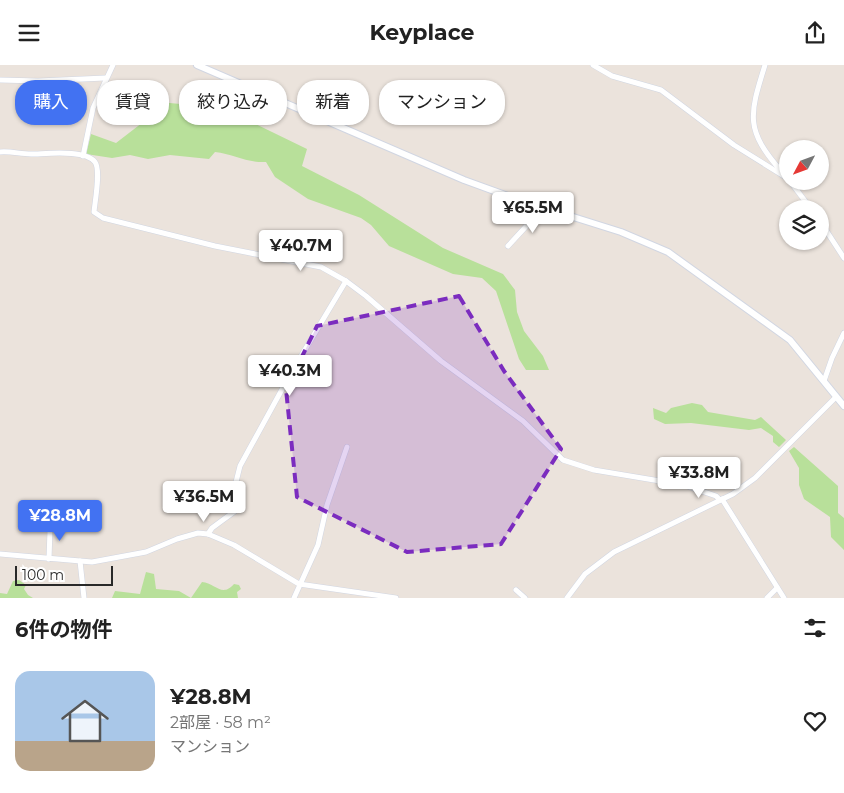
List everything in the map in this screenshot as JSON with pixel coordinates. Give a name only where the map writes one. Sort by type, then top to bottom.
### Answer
[{"type":"street","points":[[83,156],[93,108],[105,78],[113,65]]},
{"type":"street","points":[[197,65],[464,180],[543,208],[621,232],[668,252],[779,330],[795,345],[844,406]]},
{"type":"street","points":[[593,65],[612,76],[661,90],[734,145],[779,173]]},
{"type":"street","points":[[765,65],[754,99],[752,121],[757,140],[779,168]]},
{"type":"street","points":[[0,80],[38,81],[105,78]]},
{"type":"street","points":[[0,152],[57,153],[90,157],[97,167],[94,212],[103,218],[215,246],[307,263],[327,270],[346,281],[442,361],[523,421],[563,460],[594,470],[684,485],[716,496],[721,500],[784,598]]},
{"type":"street","points":[[508,246],[543,208]]},
{"type":"street","points":[[829,235],[844,258]]},
{"type":"street","points":[[208,534],[212,528],[235,511],[235,486],[240,466],[291,373],[346,281]]},
{"type":"street","points":[[824,381],[844,333]]},
{"type":"street","points":[[567,598],[585,575],[614,552],[721,500],[755,478],[836,397]]},
{"type":"street","points":[[294,598],[318,545],[327,505],[347,447]]},
{"type":"street","points":[[50,559],[50,530],[53,521]]},
{"type":"street","points":[[0,554],[92,562],[146,552],[198,533],[208,534],[220,537],[299,584],[396,598]]},
{"type":"street","points":[[80,561],[84,598]]},
{"type":"street","points":[[767,598],[777,588]]},
{"type":"street","points":[[516,590],[525,598]]},
{"type":"highlighted area","points":[[459,296],[504,371],[561,449],[501,544],[407,552],[297,497],[286,389],[317,326]]},
{"type":"green space","points":[[169,103],[179,104],[179,125],[258,125],[307,149],[302,166],[359,195],[443,248],[503,274],[515,290],[517,312],[524,331],[543,356],[549,370],[526,370],[519,359],[496,291],[482,278],[453,274],[389,246],[371,225],[361,218],[308,199],[275,177],[266,162],[253,161],[215,152],[209,159],[170,155],[148,159],[130,155],[112,158],[86,154],[91,134],[116,143],[139,125],[169,125]]},
{"type":"green space","points":[[692,403],[702,405],[708,412],[755,420],[761,417],[786,440],[779,447],[773,442],[773,436],[761,428],[749,430],[691,423],[665,424],[654,419],[653,408],[666,413],[671,408]]},
{"type":"green space","points":[[794,447],[838,486],[838,513],[844,518],[844,550],[831,537],[830,517],[804,499],[799,485],[799,468],[789,451]]},
{"type":"green space","points":[[146,572],[154,574],[156,589],[179,591],[191,598],[112,598],[115,591],[140,594]]},
{"type":"green space","points":[[19,580],[26,585],[24,589],[33,598],[0,598],[0,593],[7,594],[13,581]]},
{"type":"green space","points":[[202,582],[222,590],[230,588],[234,584],[239,585],[241,589],[237,592],[238,598],[191,598]]}]
